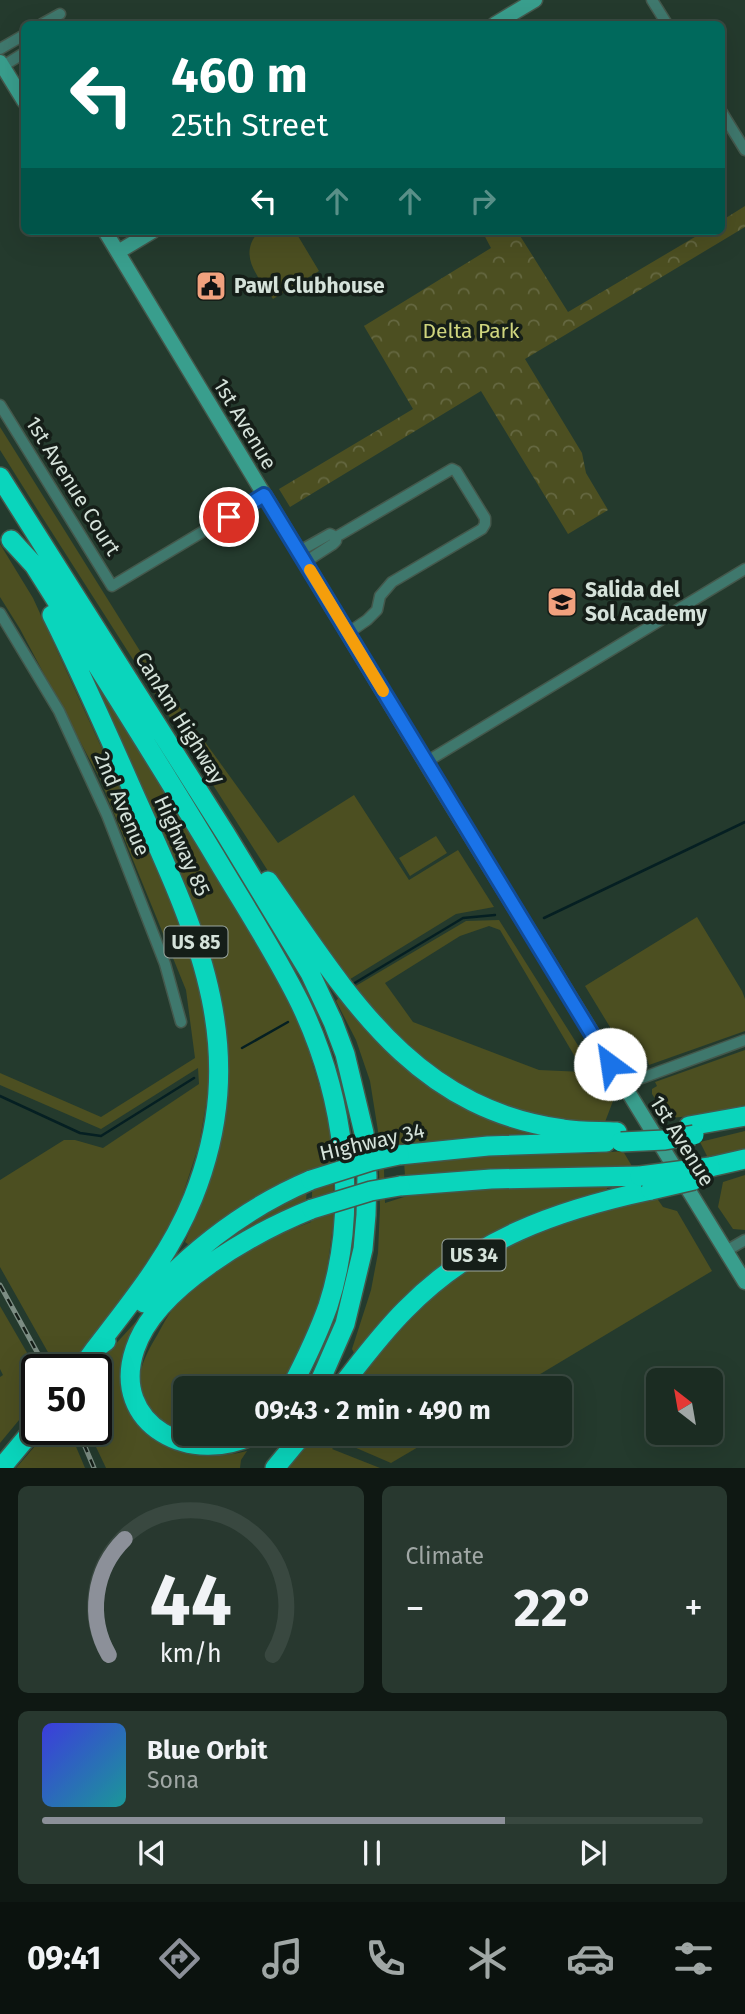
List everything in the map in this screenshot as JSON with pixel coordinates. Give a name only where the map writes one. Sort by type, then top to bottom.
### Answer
[{"type":"highway","name":"CanAm Highway","points":[[0,477],[225,833]]},
{"type":"highway","name":"Highway 85","points":[[0,523],[85,682],[175,883],[207,976],[216,1026],[218,1072],[214,1126],[205,1166],[168,1249],[91,1354]]},
{"type":"highway","points":[[11,540],[34,565],[250,915],[299,1002],[325,1065],[341,1135],[344,1172],[341,1245],[328,1306],[297,1376]]},
{"type":"highway","points":[[225,833],[258,867],[344,989],[379,1031],[420,1069],[457,1094],[487,1108],[564,1129],[619,1137],[745,1123]]},
{"type":"highway","points":[[225,833],[310,973],[326,1006],[345,1054],[362,1123],[367,1176],[363,1249],[345,1324],[322,1376]]},
{"type":"highway","points":[[691,1131],[745,1116]]},
{"type":"highway","name":"Highway 34","points":[[94,1354],[204,1243],[256,1206],[311,1180],[399,1155],[619,1137]]},
{"type":"highway","points":[[714,1171],[745,1159]]},
{"type":"highway","name":"US 34","points":[[350,1376],[406,1308],[438,1280],[496,1242],[544,1218],[608,1199],[645,1183],[745,1167]]},
{"type":"highway","points":[[173,1445],[158,1437],[138,1413],[130,1393],[130,1368],[141,1334],[155,1314],[181,1287],[235,1248],[271,1227],[312,1209],[371,1191],[400,1186],[478,1179],[645,1183]]},
{"type":"highway","points":[[0,1454],[21,1432]]},
{"type":"highway","points":[[1,1468],[21,1443]]},
{"type":"highway","points":[[176,1446],[190,1451],[214,1452],[236,1446]]},
{"type":"highway","points":[[274,1468],[285,1446]]},
{"type":"highway","points":[[274,1468],[292,1446]]},
{"type":"main road","points":[[500,21],[536,0]]},
{"type":"main road","points":[[3,71],[21,97]]},
{"type":"main road","name":"1st Avenue","points":[[107,235],[745,1282]]},
{"type":"main road","points":[[118,252],[146,235]]},
{"type":"street","points":[[652,0],[665,21]]},
{"type":"street","points":[[47,21],[60,14]]},
{"type":"street","points":[[0,50],[21,37]]},
{"type":"street","points":[[3,71],[21,56]]},
{"type":"street","points":[[725,118],[745,150]]},
{"type":"street","name":"1st Avenue Court","points":[[0,405],[112,586],[264,495]]},
{"type":"street","points":[[302,557],[330,534],[336,537],[446,470],[456,471],[485,518],[482,529],[392,582],[380,596],[377,610],[348,633]]},
{"type":"street","points":[[426,762],[745,569]]},
{"type":"street","name":"2nd Avenue","points":[[0,613],[59,711],[101,800],[165,964],[181,1022]]},
{"type":"street","points":[[623,1085],[745,1040]]},
{"type":"street","points":[[726,1251],[745,1240]]},
{"type":"green space","name":"Delta Park","points":[[745,206],[745,227],[525,359],[582,453],[586,473],[608,510],[568,534],[481,391],[290,507],[279,489],[413,409],[364,326],[491,248],[484,235],[520,235],[568,312],[698,235],[725,235],[725,218]]},
{"type":"green space","points":[[256,235],[297,235],[319,271],[273,299],[252,266],[250,249]]},
{"type":"green space","points":[[0,427],[145,659],[278,843],[354,795],[409,880],[458,850],[494,907],[456,914],[347,981],[275,882],[0,450]]},
{"type":"green space","points":[[0,544],[33,598],[168,893],[182,929],[208,1022],[210,1082],[199,1145],[177,1212],[138,1276],[98,1354],[49,1354],[0,1267],[0,1180],[64,1140],[75,1140],[103,1148],[199,1084],[198,1068],[101,1129],[0,1085],[0,1073],[101,1117],[195,1058],[186,990],[100,779],[20,629],[0,597]]},
{"type":"green space","points":[[92,670],[281,983],[300,1023],[330,1121],[334,1219],[324,1291],[295,1364],[286,1376],[173,1376],[173,1433],[144,1405],[139,1390],[142,1365],[152,1344],[172,1310],[203,1278],[237,1255],[311,1222],[313,1168],[254,1198],[189,1245],[185,1242],[200,1206],[219,1146],[229,1066],[220,989],[190,900],[88,671]]},
{"type":"green space","points":[[436,836],[447,853],[410,876],[399,858]]},
{"type":"green space","points":[[697,917],[742,991],[745,999],[745,1031],[649,1065],[647,1059],[636,1063],[630,1060],[585,986]]},
{"type":"green space","points":[[499,920],[613,1101],[605,1122],[565,1121],[508,1108],[449,1081],[398,1040],[354,987],[466,921]],"holes":[[[489,926],[500,930],[584,1072],[539,1070],[413,1022],[385,983],[460,936]]]},
{"type":"green space","points":[[340,996],[402,1063],[457,1103],[499,1121],[566,1135],[452,1140],[400,1146],[383,1138],[385,1203],[426,1190],[585,1184],[609,1186],[603,1194],[530,1214],[479,1241],[426,1279],[354,1353],[352,1349],[371,1290],[378,1253],[378,1131],[370,1081],[356,1040],[336,1001]]},
{"type":"green space","points":[[745,1050],[745,1105],[695,1116],[668,1118],[652,1094],[652,1089],[657,1086],[655,1082]]},
{"type":"green space","points":[[745,1131],[745,1153],[710,1162],[700,1142]]},
{"type":"green space","points":[[623,1151],[633,1168],[405,1176],[404,1161],[520,1152],[587,1154]]},
{"type":"green space","points":[[745,1175],[745,1230],[733,1229],[718,1207],[723,1182]]},
{"type":"green space","points":[[307,1187],[306,1201],[256,1224],[160,1290],[196,1257]]},
{"type":"green space","points":[[656,1197],[663,1207],[677,1211],[712,1271],[537,1376],[361,1376],[417,1313],[464,1272],[520,1238],[591,1213]]},
{"type":"green space","points":[[0,1306],[28,1354],[21,1354],[21,1418],[0,1443],[0,1377],[3,1375],[0,1369]]},
{"type":"green space","points":[[142,1315],[128,1342],[123,1360],[122,1385],[128,1406],[140,1424],[157,1438],[177,1448],[200,1454],[224,1455],[247,1451],[241,1460],[240,1468],[106,1468],[95,1445],[112,1445],[112,1354],[107,1354]]},
{"type":"green space","points":[[36,1445],[75,1445],[85,1468],[16,1468]]},
{"type":"green space","points":[[304,1446],[335,1446],[332,1449],[380,1468],[287,1468]]},
{"type":"green space","points":[[352,1446],[420,1446],[391,1463]]},
{"type":"waterway","points":[[544,918],[745,822]]},
{"type":"waterway","points":[[353,984],[463,918],[495,915]]},
{"type":"waterway","points":[[242,1048],[288,1022]]},
{"type":"waterway","points":[[0,1096],[80,1133],[101,1136],[194,1078]]},
{"type":"railway","points":[[0,1285],[38,1354]]},
{"type":"railway","points":[[84,1445],[94,1468]]},
{"type":"slow traffic","points":[[310,570],[383,691]]},
{"type":"place","name":"Pawl Clubhouse","points":[[211,286]]},
{"type":"place","name":"Salida del Sol Academy","points":[[562,602]]},
{"type":"route","points":[[229,517],[264,495],[610,1064]]}]
